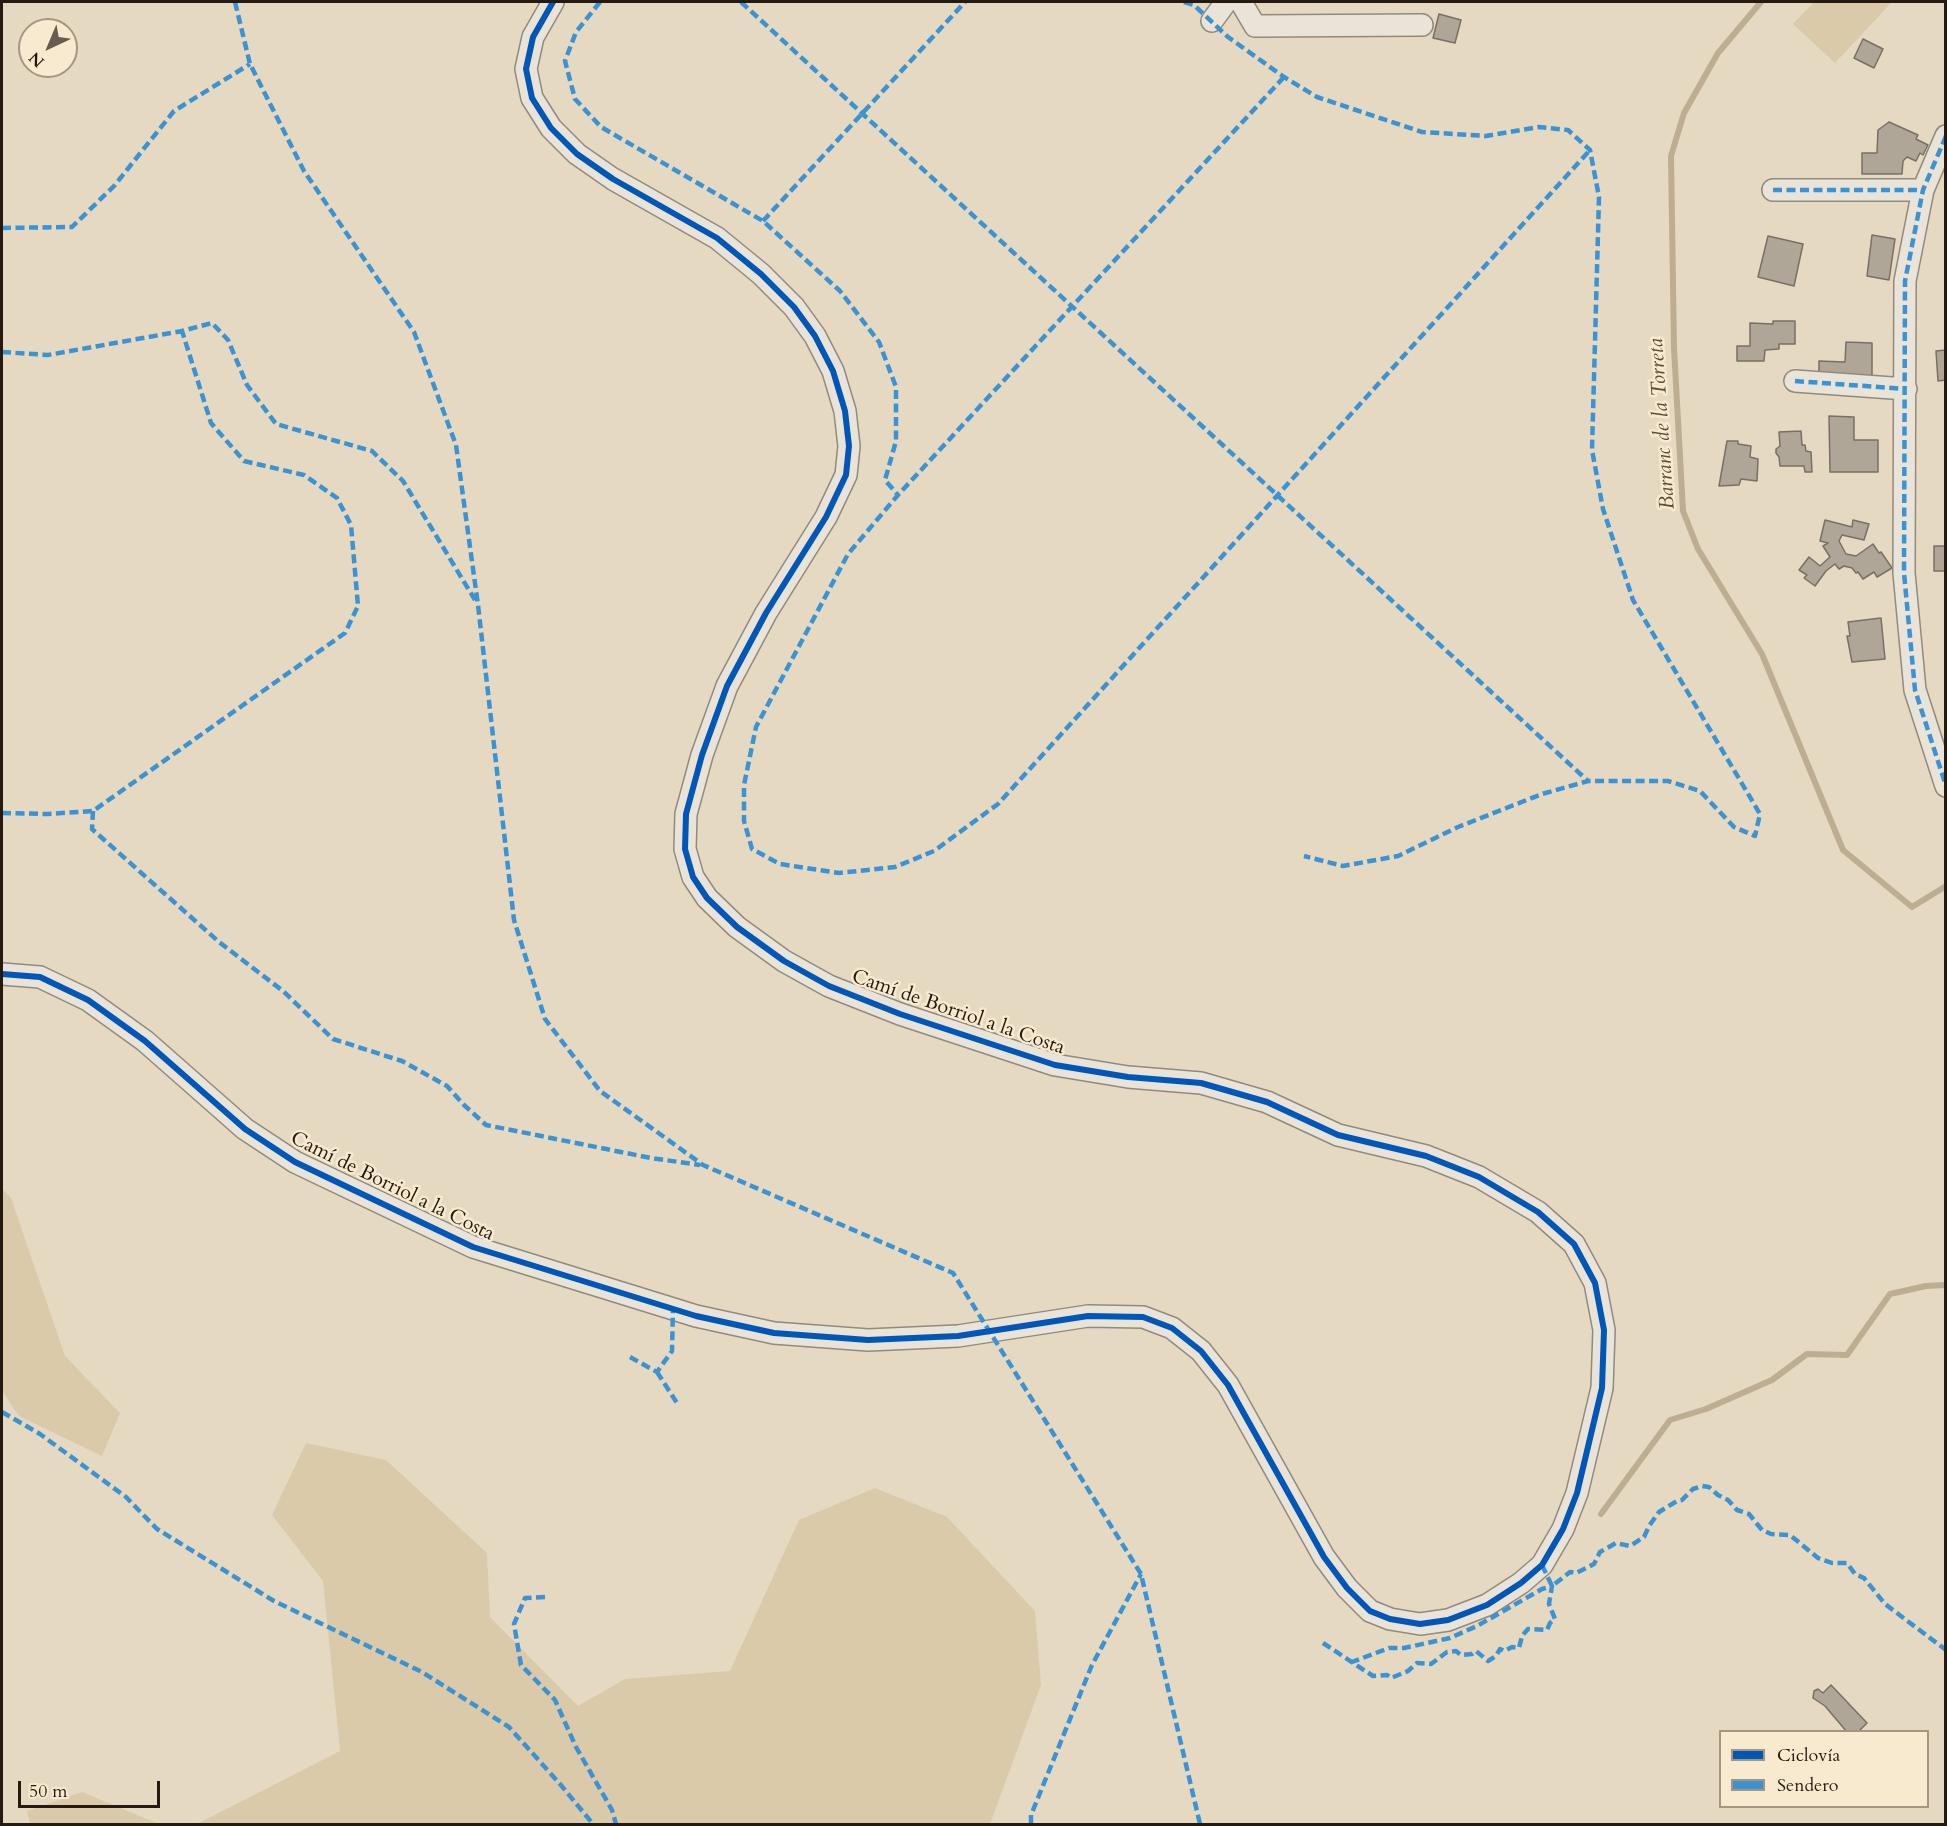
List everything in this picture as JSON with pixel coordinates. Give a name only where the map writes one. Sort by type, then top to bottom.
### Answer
[{"type":"street","name":"Camí de Borriol a la Costa","points":[[2,974],[40,977],[88,1000],[145,1041],[245,1129],[295,1162],[473,1248],[696,1316],[774,1333],[868,1340],[958,1336],[1088,1316],[1143,1317],[1172,1328],[1201,1351],[1228,1385],[1324,1557],[1347,1588],[1370,1611],[1390,1619],[1420,1624],[1448,1620],[1487,1605],[1521,1583],[1542,1565],[1563,1528],[1577,1493],[1602,1388],[1604,1330],[1595,1282],[1574,1244],[1538,1212],[1479,1177],[1426,1156],[1338,1135],[1267,1102],[1201,1083],[1128,1077],[1055,1065],[900,1014],[829,987],[784,961],[736,927],[707,898],[693,877],[685,849],[686,814],[702,755],[727,686],[766,613],[826,517],[846,475],[849,446],[845,411],[833,371],[814,336],[794,307],[770,283],[717,238],[613,179],[577,154],[551,128],[532,98],[526,69],[533,37],[553,2]]},
{"type":"street","points":[[1212,21],[1226,2]]},
{"type":"street","points":[[1241,2],[1256,26],[1422,26]]},
{"type":"street","points":[[1946,136],[1923,190],[1905,281],[1904,573],[1915,690],[1946,786]]},
{"type":"street","points":[[1773,190],[1923,190]]},
{"type":"street","points":[[1795,381],[1906,389]]},
{"type":"shaded area","points":[[1814,2],[1892,2],[1835,63],[1793,24]]},
{"type":"shaded area","points":[[2,1189],[11,1198],[65,1356],[120,1413],[102,1456],[19,1416],[2,1391]]},
{"type":"shaded area","points":[[306,1443],[386,1460],[487,1553],[490,1617],[578,1706],[625,1679],[730,1671],[799,1520],[875,1488],[947,1517],[1035,1611],[1041,1685],[990,1824],[197,1824],[340,1751],[323,1581],[272,1515]]},
{"type":"shaded area","points":[[82,1792],[159,1824],[30,1824],[27,1811]]},
{"type":"building","points":[[1439,14],[1461,20],[1455,43],[1433,38]]},
{"type":"building","points":[[1863,39],[1883,49],[1874,68],[1854,58]]},
{"type":"building","points":[[1889,122],[1918,135],[1916,139],[1928,145],[1923,155],[1920,153],[1916,161],[1907,157],[1903,161],[1902,174],[1862,174],[1862,153],[1877,153],[1878,130]]},
{"type":"building","points":[[1872,235],[1895,239],[1889,280],[1867,276]]},
{"type":"building","points":[[1768,236],[1803,244],[1794,286],[1758,277]]},
{"type":"building","points":[[1773,321],[1795,321],[1795,344],[1779,344],[1779,349],[1765,350],[1764,361],[1737,361],[1737,346],[1750,346],[1750,323],[1773,324]]},
{"type":"building","points":[[1846,342],[1872,343],[1872,377],[1819,374],[1819,361],[1845,362]]},
{"type":"building","points":[[1946,350],[1946,380],[1938,381],[1936,351]]},
{"type":"building","points":[[1829,416],[1854,417],[1854,440],[1878,440],[1878,472],[1830,472]]},
{"type":"building","points":[[1801,431],[1802,445],[1805,445],[1806,451],[1811,452],[1812,472],[1805,472],[1804,466],[1780,466],[1776,453],[1776,449],[1780,446],[1779,432]]},
{"type":"building","points":[[1727,441],[1738,441],[1738,444],[1751,446],[1750,457],[1758,459],[1757,481],[1741,479],[1739,485],[1719,486]]},
{"type":"building","points":[[1825,520],[1852,527],[1853,520],[1869,524],[1864,540],[1842,535],[1839,541],[1846,554],[1856,556],[1873,544],[1892,568],[1877,577],[1874,572],[1863,579],[1852,568],[1844,566],[1839,569],[1835,564],[1826,571],[1815,586],[1804,578],[1807,575],[1799,570],[1809,557],[1820,566],[1830,557],[1823,546],[1828,543],[1820,541]]},
{"type":"building","points":[[1934,546],[1946,546],[1946,571],[1934,571]]},
{"type":"building","points":[[1881,618],[1885,659],[1852,662],[1847,636],[1850,636],[1848,622]]},
{"type":"building","points":[[1831,1685],[1867,1723],[1860,1730],[1845,1730],[1825,1706],[1813,1698],[1814,1691],[1818,1689],[1823,1693]]},
{"type":"waterway","name":"Barranc de la Torreta","points":[[1761,2],[1718,53],[1684,113],[1671,156],[1674,348],[1683,511],[1698,549],[1762,654],[1843,850],[1912,907],[1946,886]]},
{"type":"waterway","points":[[1601,1514],[1670,1420],[1706,1409],[1772,1380],[1807,1354],[1847,1355],[1890,1294],[1926,1286],[1946,1285]]},
{"type":"marked path","points":[[235,2],[250,64],[304,171],[414,332],[456,445],[478,605],[514,920],[545,1019],[600,1091],[703,1165],[953,1273],[1141,1574],[1200,1824]]},
{"type":"marked path","points":[[600,2],[576,32],[565,61],[575,99],[601,127],[763,221],[840,291],[879,342],[896,387],[896,441],[885,480],[898,495]]},
{"type":"marked path","points":[[741,2],[1588,781]]},
{"type":"marked path","points":[[763,221],[965,2]]},
{"type":"marked path","points":[[1184,2],[1194,5],[1228,37],[1284,77],[1317,97],[1422,132],[1486,136],[1539,127],[1568,130],[1590,150],[1599,197],[1592,450],[1603,509],[1633,600],[1760,814],[1755,836],[1734,827],[1700,791],[1668,781],[1588,781],[1542,794],[1458,827],[1398,856],[1343,866],[1304,856]]},
{"type":"marked path","points":[[2,228],[72,227],[114,186],[174,111],[250,64]]},
{"type":"marked path","points":[[1284,77],[898,495],[848,554],[756,727],[744,785],[744,821],[752,849],[780,864],[839,873],[895,867],[934,851],[998,804],[1590,150]]},
{"type":"marked path","points":[[1946,136],[1923,190],[1905,281],[1904,573],[1915,690],[1946,786]]},
{"type":"marked path","points":[[1773,190],[1923,190]]},
{"type":"marked path","points":[[2,352],[48,355],[182,331],[212,323],[228,340],[247,385],[276,424],[372,451],[403,481],[475,600]]},
{"type":"marked path","points":[[2,813],[48,814],[93,811],[345,633],[358,606],[351,525],[337,498],[304,475],[244,461],[211,423],[182,331]]},
{"type":"marked path","points":[[1795,381],[1906,389]]},
{"type":"marked path","points":[[93,811],[92,829],[219,942],[283,991],[333,1039],[402,1061],[447,1086],[486,1125],[651,1158],[700,1165]]},
{"type":"marked path","points":[[630,1357],[657,1372],[672,1351],[673,1309]]},
{"type":"marked path","points":[[657,1372],[677,1403]]},
{"type":"marked path","points":[[2,1412],[40,1434],[126,1497],[157,1529],[274,1601],[422,1672],[509,1727],[593,1824]]},
{"type":"marked path","points":[[1542,1565],[1552,1586],[1570,1572],[1576,1573],[1594,1564],[1600,1552],[1616,1543],[1630,1546],[1644,1537],[1659,1512],[1682,1500],[1693,1489],[1702,1486],[1709,1487],[1728,1500],[1737,1510],[1749,1514],[1762,1530],[1771,1534],[1790,1535],[1818,1558],[1832,1563],[1847,1563],[1855,1574],[1864,1578],[1885,1604],[1946,1650]]},
{"type":"marked path","points":[[1031,1824],[1031,1815],[1092,1665],[1141,1574]]},
{"type":"marked path","points":[[1323,1643],[1373,1676],[1387,1675],[1391,1678],[1408,1671],[1417,1663],[1431,1664],[1447,1652],[1456,1651],[1461,1655],[1472,1654],[1476,1651],[1488,1661],[1496,1656],[1500,1649],[1504,1651],[1512,1647],[1519,1648],[1522,1636],[1528,1629],[1547,1630],[1555,1619],[1549,1604],[1552,1586],[1542,1589],[1477,1626],[1450,1638],[1404,1648],[1389,1648],[1352,1662]]},
{"type":"marked path","points":[[545,1597],[525,1598],[514,1624],[521,1665],[555,1700],[576,1747],[612,1810],[616,1824]]},
{"type":"cycle path","points":[[2,974],[40,977],[88,1000],[145,1041],[245,1129],[295,1162],[473,1247],[696,1316],[774,1333],[868,1340],[958,1336],[1088,1316],[1143,1317],[1172,1328],[1201,1351],[1228,1385],[1324,1557],[1347,1588],[1370,1611],[1390,1619],[1420,1624],[1448,1620],[1487,1605],[1521,1583],[1542,1565],[1563,1529],[1577,1493],[1602,1388],[1604,1330],[1595,1283],[1574,1244],[1538,1212],[1479,1177],[1426,1156],[1338,1135],[1267,1102],[1201,1083],[1128,1077],[1055,1065],[900,1014],[829,986],[784,961],[737,927],[707,898],[693,877],[685,849],[686,814],[702,755],[727,686],[766,613],[826,517],[846,475],[849,446],[845,411],[833,371],[815,336],[794,307],[761,274],[717,238],[613,179],[577,154],[551,128],[532,98],[526,69],[533,37],[553,2]]}]
